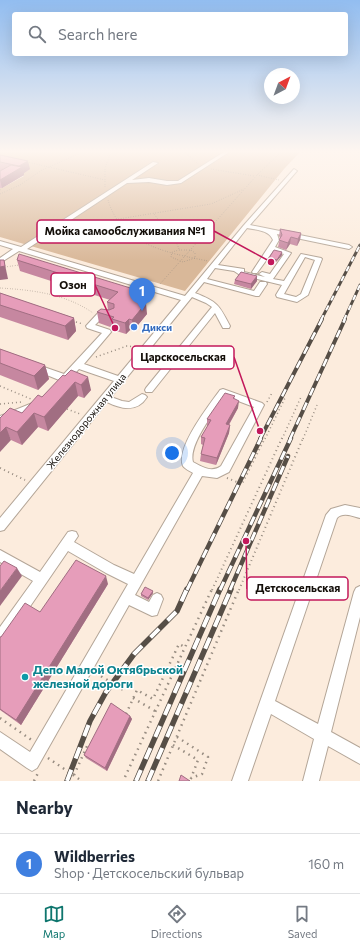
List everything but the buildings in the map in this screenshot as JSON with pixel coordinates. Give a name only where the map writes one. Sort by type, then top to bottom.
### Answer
[{"type":"street","points":[[0,261],[115,188]]},
{"type":"street","name":"Железнодорожная улица","points":[[0,526],[189,296],[204,280],[246,226],[279,188]]},
{"type":"street","points":[[246,226],[349,247]]},
{"type":"street","points":[[255,272],[276,240],[274,235],[268,231]]},
{"type":"street","points":[[0,243],[155,289],[209,301],[216,307],[226,326]]},
{"type":"street","points":[[216,264],[272,277],[288,252],[271,248]]},
{"type":"street","points":[[303,256],[319,260],[304,295],[297,300],[280,295],[286,284],[303,256]]},
{"type":"street","points":[[237,270],[242,274],[286,284]]},
{"type":"street","points":[[226,286],[231,279]]},
{"type":"street","points":[[204,280],[256,294],[263,284]]},
{"type":"street","points":[[105,398],[129,406],[134,405],[216,307]]},
{"type":"street","points":[[56,388],[107,332],[90,326],[101,315],[111,318]]},
{"type":"street","points":[[29,365],[65,378]]},
{"type":"street","points":[[78,365],[120,380]]},
{"type":"street","points":[[223,392],[259,405],[225,469],[221,473],[214,474],[199,472],[188,465],[186,460],[194,435],[223,392]]},
{"type":"street","points":[[0,420],[41,402]]},
{"type":"street","points":[[0,740],[32,763],[199,472]]},
{"type":"street","points":[[240,781],[332,515],[335,511],[340,509],[360,514]]},
{"type":"street","points":[[0,638],[69,540],[110,569],[136,581]]},
{"type":"street","points":[[0,556],[42,579]]},
{"type":"street","points":[[311,781],[360,592]]},
{"type":"street","points":[[127,597],[152,610],[157,599]]},
{"type":"street","points":[[267,704],[360,756]]},
{"type":"path","points":[[0,194],[12,188]]},
{"type":"path","points":[[106,188],[106,194],[116,220],[124,230],[142,242],[216,264]]},
{"type":"path","points":[[51,230],[211,204],[244,189]]},
{"type":"path","points":[[155,289],[244,189]]},
{"type":"path","points":[[154,214],[178,244],[179,250]]},
{"type":"path","points":[[172,252],[179,250],[191,250],[195,253],[195,258]]},
{"type":"path","points":[[172,252],[171,258],[179,262],[189,261],[195,258]]},
{"type":"path","points":[[0,268],[20,265]]},
{"type":"path","points":[[0,288],[43,293],[70,300],[87,307],[99,318]]},
{"type":"path","points":[[78,365],[127,346],[136,347]]},
{"type":"path","points":[[0,386],[35,400],[0,404]]},
{"type":"path","points":[[227,478],[242,484],[285,398]]},
{"type":"path","points":[[125,777],[300,398]]},
{"type":"path","points":[[158,781],[317,405]]},
{"type":"path","points":[[66,409],[80,414]]},
{"type":"path","points":[[0,468],[26,480]]},
{"type":"path","points":[[125,715],[138,690],[154,699],[179,644],[185,647]]},
{"type":"path","points":[[94,672],[125,691]]},
{"type":"path","points":[[134,698],[155,711]]},
{"type":"path","points":[[177,738],[208,756],[202,774],[190,779]]},
{"type":"path","points":[[74,775],[88,744],[92,747]]},
{"type":"path","points":[[173,745],[198,760],[190,779]]},
{"type":"path","points":[[38,751],[82,781]]},
{"type":"shaded area","points":[[0,188],[268,188],[185,291],[0,237]]},
{"type":"railway","points":[[321,320],[360,245]]},
{"type":"railway","points":[[344,320],[360,285]]},
{"type":"railway","points":[[260,439],[322,319]]},
{"type":"railway","points":[[290,439],[345,319]]},
{"type":"railway","points":[[187,590],[261,438]]},
{"type":"railway","points":[[220,590],[291,438]]},
{"type":"railway","points":[[230,590],[288,456]]},
{"type":"railway","points":[[67,781],[90,721],[106,692],[134,654],[177,611],[187,589]]},
{"type":"railway","points":[[136,781],[220,589]]},
{"type":"railway","points":[[148,781],[231,589]]},
{"type":"place","name":"Мойка самообслуживания №1","points":[[271,262]]},
{"type":"place","name":"Wildberries","points":[[142,311]]},
{"type":"place","name":"Дикси","points":[[134,327]]},
{"type":"place","name":"Озон","points":[[115,328]]},
{"type":"place","name":"Царскосельская","points":[[260,431]]},
{"type":"place","name":"Детскосельская","points":[[246,541]]},
{"type":"place","name":"Депо Малой Октябрьской железной дороги","points":[[25,677]]}]
